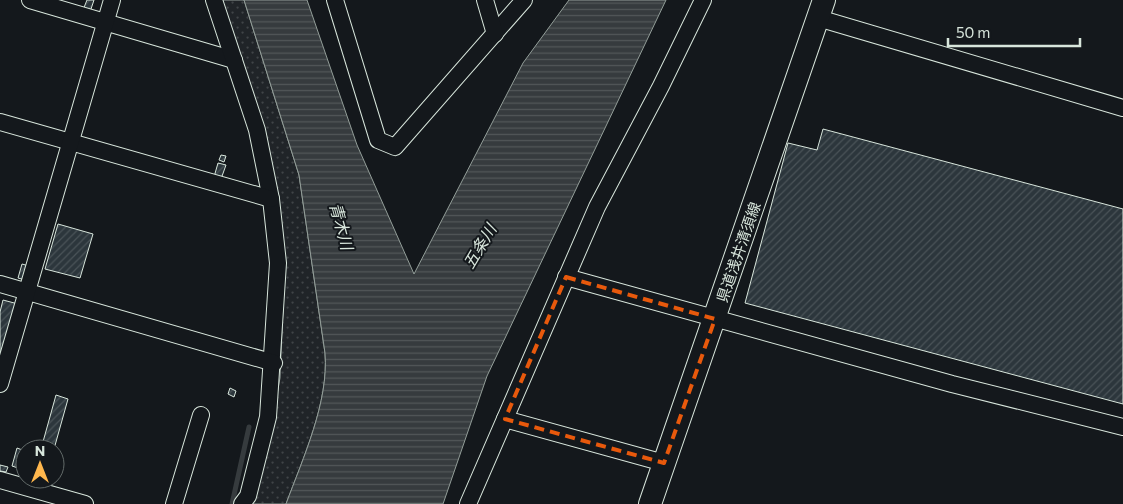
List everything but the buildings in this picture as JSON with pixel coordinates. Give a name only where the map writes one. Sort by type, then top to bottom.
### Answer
[{"type":"main road","name":"県道浅井清須線","points":[[650,504],[821,9]]},
{"type":"street","points":[[30,0],[234,60]]},
{"type":"street","points":[[0,384],[112,0]]},
{"type":"street","points":[[214,0],[257,130],[271,199],[278,263],[274,363],[268,417],[248,496],[242,504]]},
{"type":"street","points":[[334,0],[378,140],[395,147],[524,0]]},
{"type":"street","points":[[485,0],[495,34]]},
{"type":"street","points":[[468,504],[597,207],[661,86],[703,0]]},
{"type":"street","points":[[821,9],[1123,108]]},
{"type":"street","points":[[0,122],[271,199]]},
{"type":"street","points":[[566,277],[952,384],[1123,428]]},
{"type":"street","points":[[0,284],[274,363]]},
{"type":"street","points":[[174,504],[201,415]]},
{"type":"street","points":[[504,419],[664,463]]},
{"type":"street","points":[[0,480],[85,504]]},
{"type":"highlighted area","points":[[566,277],[715,319],[664,463],[505,419]]},
{"type":"shaded area","points":[[219,0],[244,0],[299,175],[325,353],[323,391],[319,410],[307,449],[286,504],[251,504],[271,427],[280,378],[285,261]]},
{"type":"water","points":[[244,0],[307,0],[357,145],[414,274],[523,63],[569,0],[666,0],[487,376],[443,504],[286,504],[307,449],[319,410],[325,372],[325,353],[299,175]]},
{"type":"waterway","points":[[232,504],[249,427]]},
{"type":"water label","name":"青木川","points":[[342,226]]},
{"type":"water label","name":"五条川","points":[[479,246]]}]
